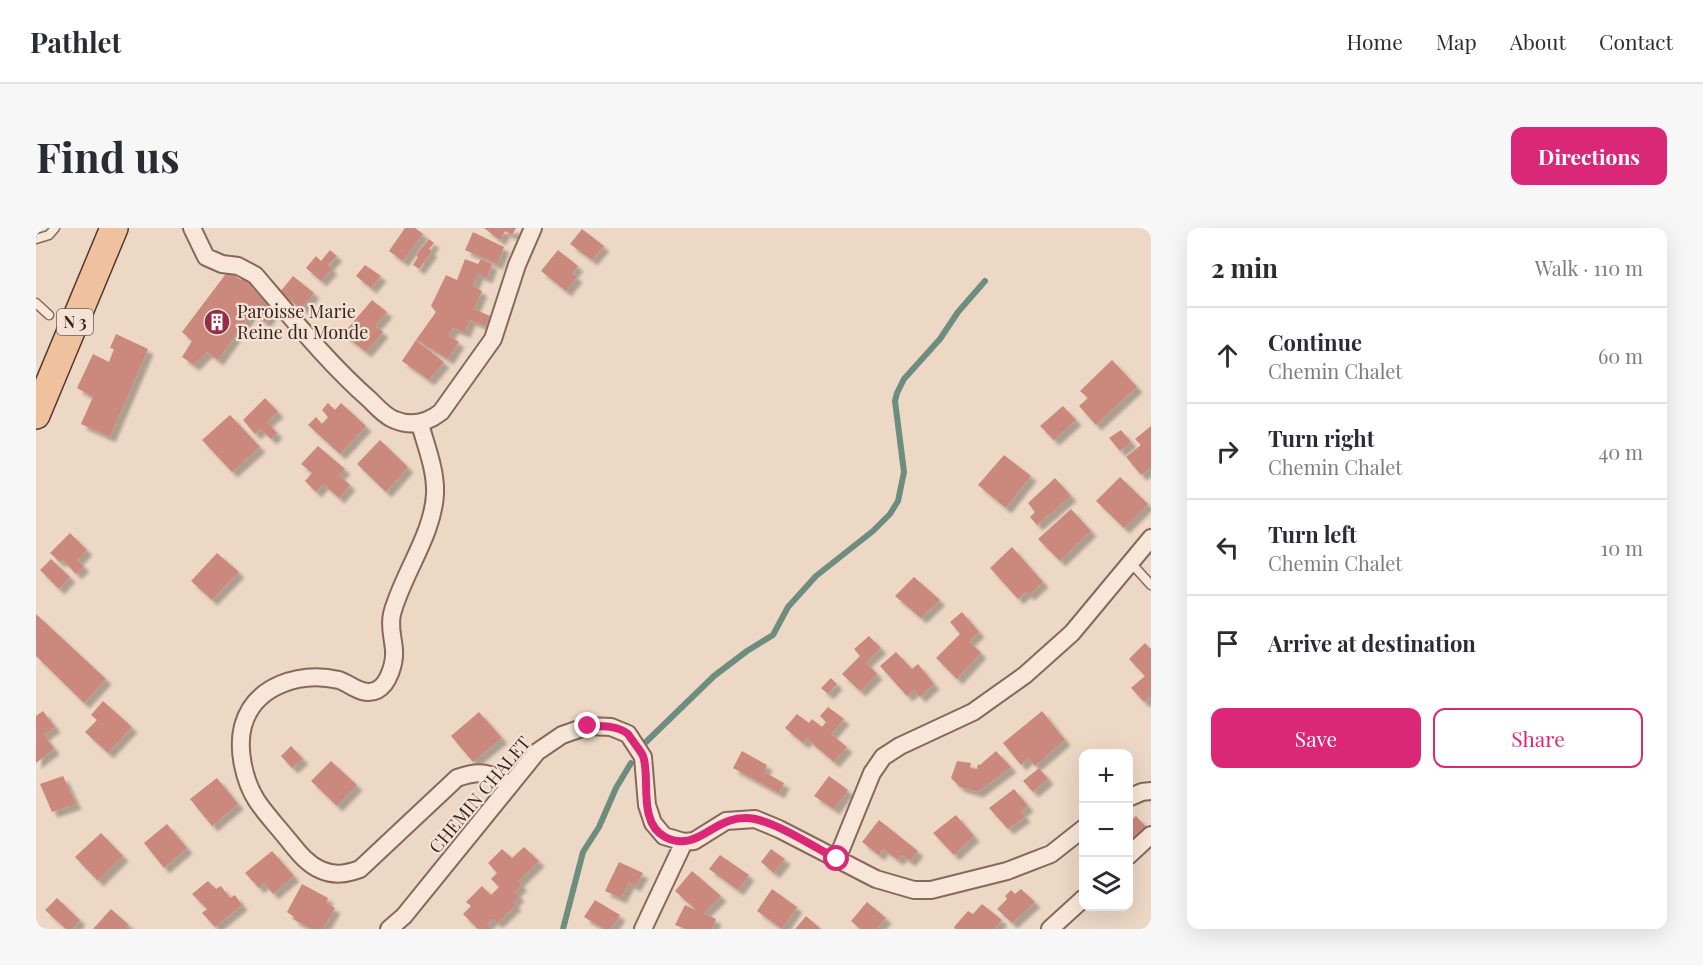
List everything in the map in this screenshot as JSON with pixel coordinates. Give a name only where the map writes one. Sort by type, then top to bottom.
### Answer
[{"type":"main road","name":"N 3","points":[[36,415],[114,228]]},
{"type":"street","points":[[192,228],[206,257],[222,264],[238,266],[255,275],[345,378],[392,420],[420,424],[431,420],[441,412],[493,339],[517,265],[533,228]]},
{"type":"street","points":[[420,424],[435,478],[435,497],[429,523],[394,608],[391,630],[394,651],[392,668],[377,691],[358,690],[341,681],[319,678],[296,679],[273,687],[255,702],[243,726],[241,752],[246,777],[256,800],[304,860],[321,870],[342,875],[360,870],[457,778],[472,773],[484,773],[495,776],[509,785]]},
{"type":"street","points":[[837,859],[872,773],[884,757],[900,746],[973,712],[1025,675],[1072,633],[1151,538]]},
{"type":"street","name":"CHEMIN CHALET","points":[[389,929],[404,916],[537,752],[562,735],[588,726],[610,727],[628,734],[644,757],[647,806],[653,823],[664,836],[684,842]]},
{"type":"street","points":[[1133,796],[1151,791]]},
{"type":"street","points":[[644,929],[684,842],[694,841],[726,821],[755,819],[876,879],[914,890],[931,890],[1007,872],[1051,854],[1079,831]]},
{"type":"street","points":[[1133,851],[1151,835]]},
{"type":"street","points":[[1050,929],[1079,902]]},
{"type":"lane","points":[[36,239],[49,235],[55,228]]},
{"type":"lane","points":[[36,303],[49,315]]},
{"type":"lane","points":[[1131,563],[1151,585]]},
{"type":"building","points":[[405,228],[415,228],[423,234],[403,261],[389,251]]},
{"type":"building","points":[[484,228],[516,228],[512,235],[505,231],[500,240]]},
{"type":"building","points":[[582,229],[604,246],[592,260],[570,244]]},
{"type":"building","points":[[473,232],[504,247],[497,264],[465,250]]},
{"type":"building","points":[[429,239],[434,243],[429,249],[432,251],[419,269],[413,265],[418,257],[416,255]]},
{"type":"building","points":[[330,250],[337,256],[328,265],[332,269],[321,281],[306,268],[316,256],[321,261]]},
{"type":"building","points":[[558,250],[578,266],[572,273],[577,277],[566,291],[541,271]]},
{"type":"building","points":[[465,259],[478,264],[481,259],[492,264],[487,278],[478,274],[473,286],[482,291],[474,309],[490,316],[486,326],[470,320],[465,332],[453,328],[449,336],[459,342],[448,359],[416,340],[436,312],[431,306],[446,275],[457,280]]},
{"type":"building","points":[[365,265],[381,276],[371,288],[356,276]]},
{"type":"building","name":"Paroisse Marie Reine du Monde","points":[[228,271],[241,280],[242,276],[249,277],[253,284],[252,288],[274,310],[265,322],[252,312],[218,360],[207,352],[194,365],[182,357],[192,341],[182,332]]},
{"type":"building","points":[[293,276],[314,293],[301,309],[280,292]]},
{"type":"building","points":[[372,300],[387,312],[375,326],[383,332],[366,352],[343,334]]},
{"type":"building","points":[[116,334],[148,349],[110,437],[81,424],[93,397],[77,388],[93,354],[109,362],[114,349],[110,348]]},
{"type":"building","points":[[416,340],[444,362],[429,380],[402,361]]},
{"type":"building","points":[[1112,360],[1137,387],[1096,425],[1079,406],[1088,398],[1080,391]]},
{"type":"building","points":[[265,398],[278,412],[267,422],[277,433],[271,439],[261,429],[255,434],[243,420]]},
{"type":"building","points":[[328,403],[335,410],[341,403],[366,426],[340,454],[308,425],[316,417],[322,424],[328,417],[322,410]]},
{"type":"building","points":[[1063,406],[1076,420],[1054,440],[1040,426]]},
{"type":"building","points":[[230,415],[260,447],[232,472],[202,440]]},
{"type":"building","points":[[1151,426],[1151,468],[1141,475],[1126,457],[1141,445],[1135,439]]},
{"type":"building","points":[[1121,430],[1131,442],[1120,451],[1109,438]]},
{"type":"building","points":[[380,440],[408,467],[386,492],[357,464]]},
{"type":"building","points":[[318,446],[345,469],[339,475],[350,485],[339,498],[323,484],[316,492],[305,481],[312,473],[301,464]]},
{"type":"building","points":[[1004,455],[1031,476],[1006,508],[978,485]]},
{"type":"building","points":[[1120,477],[1148,504],[1124,528],[1096,501]]},
{"type":"building","points":[[1055,478],[1071,496],[1037,525],[1030,517],[1035,512],[1028,503]]},
{"type":"building","points":[[1071,509],[1091,531],[1060,561],[1038,539]]},
{"type":"building","points":[[70,533],[87,550],[77,560],[84,566],[76,574],[63,560],[60,562],[50,553]]},
{"type":"building","points":[[1012,547],[1043,582],[1029,595],[1026,592],[1018,599],[990,568]]},
{"type":"building","points":[[217,553],[239,572],[212,600],[191,581]]},
{"type":"building","points":[[51,559],[70,577],[59,589],[40,570]]},
{"type":"building","points":[[914,577],[940,600],[921,618],[895,596]]},
{"type":"building","points":[[962,612],[979,632],[969,641],[981,653],[957,679],[936,658],[960,634],[950,622]]},
{"type":"building","points":[[36,614],[106,679],[84,703],[36,656]]},
{"type":"building","points":[[869,636],[881,648],[866,662],[877,674],[860,691],[842,674],[860,656],[854,649]]},
{"type":"building","points":[[1145,643],[1151,649],[1151,696],[1144,702],[1131,688],[1145,676],[1129,659]]},
{"type":"building","points":[[896,652],[912,669],[918,664],[934,684],[920,697],[914,690],[907,696],[880,666]]},
{"type":"building","points":[[831,678],[837,684],[828,694],[821,688]]},
{"type":"building","points":[[103,701],[132,727],[108,753],[85,732],[97,720],[91,715]]},
{"type":"building","points":[[828,707],[844,719],[831,734],[847,747],[834,762],[807,739],[803,743],[785,728],[797,714],[809,723],[812,719],[822,727],[826,722],[820,716]]},
{"type":"building","points":[[43,711],[55,727],[44,735],[54,749],[36,763],[36,716]]},
{"type":"building","points":[[1042,711],[1065,740],[1035,766],[1028,758],[1021,765],[1003,743]]},
{"type":"building","points":[[479,712],[502,738],[473,762],[451,736]]},
{"type":"building","points":[[291,746],[303,759],[292,768],[281,756]]},
{"type":"building","points":[[742,751],[767,765],[764,772],[784,783],[779,793],[733,768]]},
{"type":"building","points":[[996,751],[1011,767],[978,792],[960,787],[951,778],[957,761],[971,763],[970,768],[977,769],[978,764],[980,765]]},
{"type":"building","points":[[331,761],[357,785],[337,806],[311,781]]},
{"type":"building","points":[[1039,768],[1048,779],[1033,792],[1023,781]]},
{"type":"building","points":[[63,776],[76,804],[52,812],[40,784]]},
{"type":"building","points":[[829,776],[848,790],[834,809],[814,796]]},
{"type":"building","points":[[217,778],[238,804],[212,826],[190,799]]},
{"type":"building","points":[[1014,789],[1028,806],[1021,812],[1025,817],[1008,829],[989,808]]},
{"type":"building","points":[[956,815],[974,836],[954,855],[933,833]]},
{"type":"building","points":[[1136,816],[1148,829],[1136,841],[1133,838],[1133,819]]},
{"type":"building","points":[[879,820],[918,851],[910,861],[902,855],[898,860],[883,849],[879,855],[862,842]]},
{"type":"building","points":[[167,824],[187,848],[164,868],[144,843]]},
{"type":"building","points":[[101,833],[123,856],[98,881],[75,857]]},
{"type":"building","points":[[524,847],[539,861],[518,882],[522,885],[515,892],[519,896],[513,902],[516,905],[497,923],[493,919],[487,924],[492,929],[478,929],[463,914],[471,906],[466,902],[482,886],[491,895],[499,887],[491,879],[497,873],[488,863],[502,849],[512,858]]},
{"type":"building","points":[[771,849],[785,859],[774,873],[761,862]]},
{"type":"building","points":[[272,851],[294,876],[273,894],[264,883],[259,888],[245,873]]},
{"type":"building","points":[[720,855],[749,875],[738,890],[709,869]]},
{"type":"building","points":[[619,862],[643,873],[635,886],[629,883],[621,898],[605,891]]},
{"type":"building","points":[[692,871],[721,896],[704,913],[716,919],[712,929],[686,929],[675,925],[685,905],[696,910],[675,891]]},
{"type":"building","points":[[208,881],[216,889],[221,886],[230,898],[235,895],[242,905],[215,927],[202,913],[207,909],[192,894]]},
{"type":"building","points":[[302,884],[328,898],[326,903],[335,908],[323,929],[311,929],[293,919],[294,917],[287,912]]},
{"type":"building","points":[[772,889],[797,907],[782,929],[757,911]]},
{"type":"building","points":[[1021,889],[1035,902],[1012,923],[997,909],[1007,899],[1005,896],[1011,890],[1015,894]]},
{"type":"building","points":[[57,898],[80,920],[72,929],[66,929],[45,910]]},
{"type":"building","points":[[595,900],[620,915],[611,929],[604,929],[584,917]]},
{"type":"building","points":[[867,902],[886,918],[877,929],[860,929],[851,921]]},
{"type":"building","points":[[982,904],[1002,920],[995,929],[955,929],[954,927],[968,911],[973,914]]},
{"type":"building","points":[[111,909],[129,925],[125,929],[93,929]]},
{"type":"building","points":[[806,916],[821,929],[795,929]]},
{"type":"waterway","points":[[646,742],[714,676],[773,635],[788,607],[816,576],[873,531],[890,514],[898,501],[904,472],[895,401],[897,393],[904,379],[940,339],[958,312],[985,281]]},
{"type":"waterway","points":[[563,929],[583,852],[599,827],[616,788],[631,763]]},
{"type":"place","name":"Paroisse Marie Reine du Monde","points":[[217,322]]},
{"type":"route","points":[[588,726],[610,727],[628,734],[644,757],[647,806],[653,823],[664,836],[684,842],[694,841],[726,821],[755,819],[837,859]]}]
